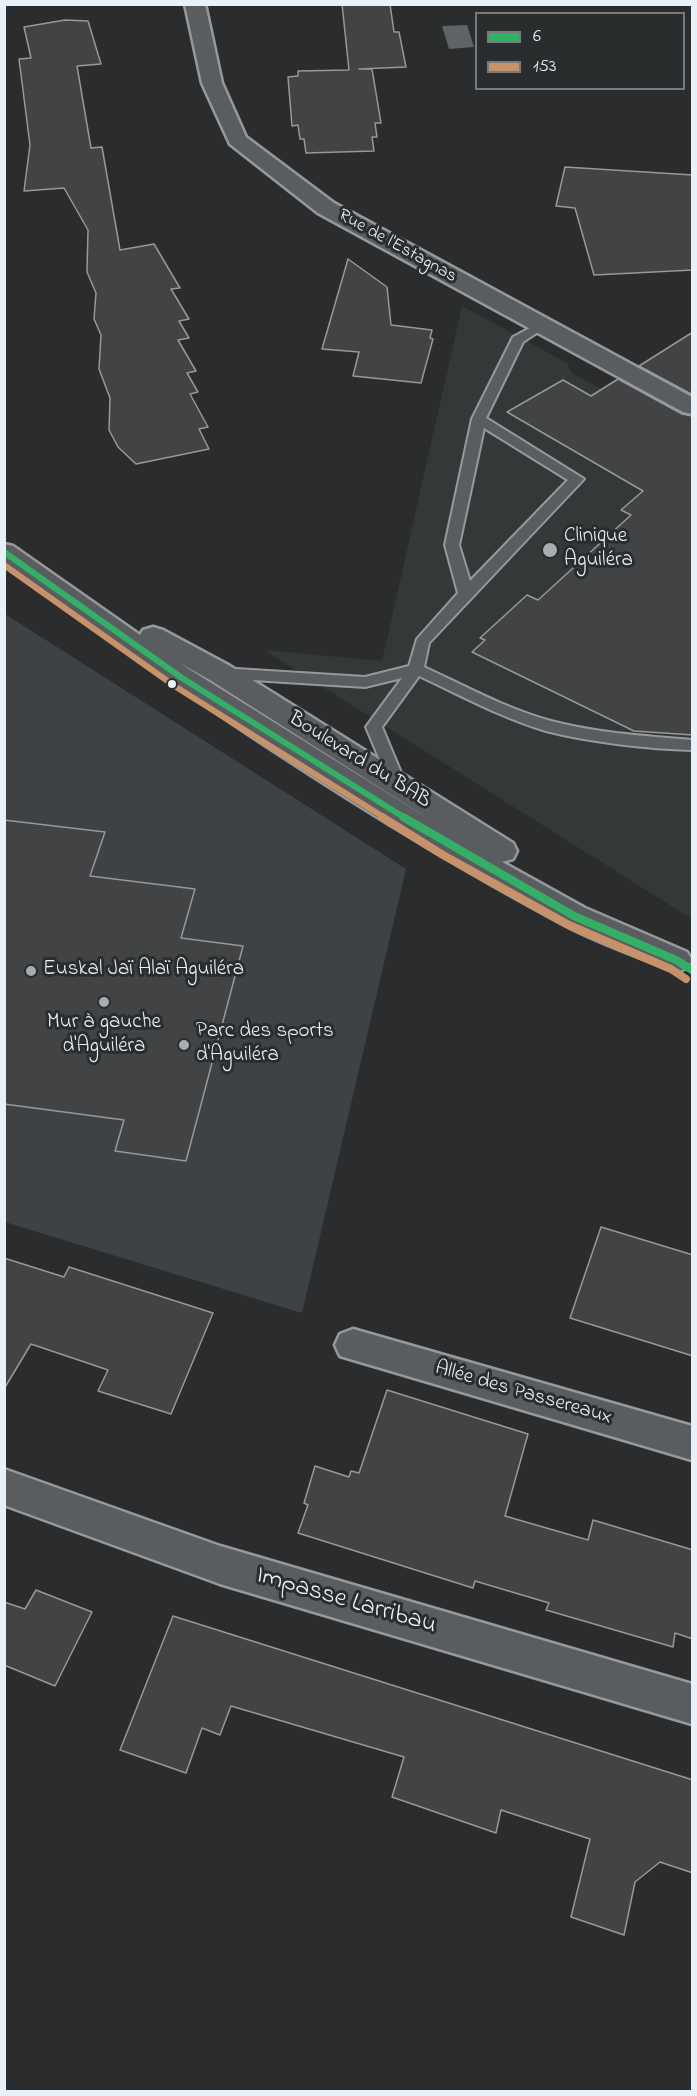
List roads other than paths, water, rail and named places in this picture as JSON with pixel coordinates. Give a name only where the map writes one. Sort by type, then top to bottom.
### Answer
[{"type":"street","name":"Rue de l'Estagnas","points":[[195,4],[212,83],[237,140],[326,208],[693,407]]},
{"type":"street","name":"Boulevard du BAB","points":[[4,552],[36,572],[220,673],[685,965]]},
{"type":"street","name":"Boulevard du BAB","points":[[36,572],[182,678],[449,846],[574,916],[685,965]]},
{"type":"street","name":"Allée des Passereaux","points":[[353,1345],[693,1443]]},
{"type":"street","name":"Impasse Larribau","points":[[4,1487],[220,1565],[693,1704]]},
{"type":"lane","points":[[466,594],[452,544],[479,419],[519,340],[541,326]]},
{"type":"lane","points":[[399,787],[374,727],[416,669],[422,642],[577,479],[479,419]]},
{"type":"lane","points":[[220,673],[364,682],[416,669],[503,709],[549,726],[648,742],[693,745]]},
{"type":"place","name":"Clinique Aguiléra","points":[[550,550]]},
{"type":"place","name":"Euskal Jaï Alaï Aguiléra","points":[[31,971]]},
{"type":"place","name":"Mur à gauche d'Aguiléra","points":[[104,1002]]},
{"type":"place","name":"Parc des sports d'Aguiléra","points":[[184,1045]]}]
